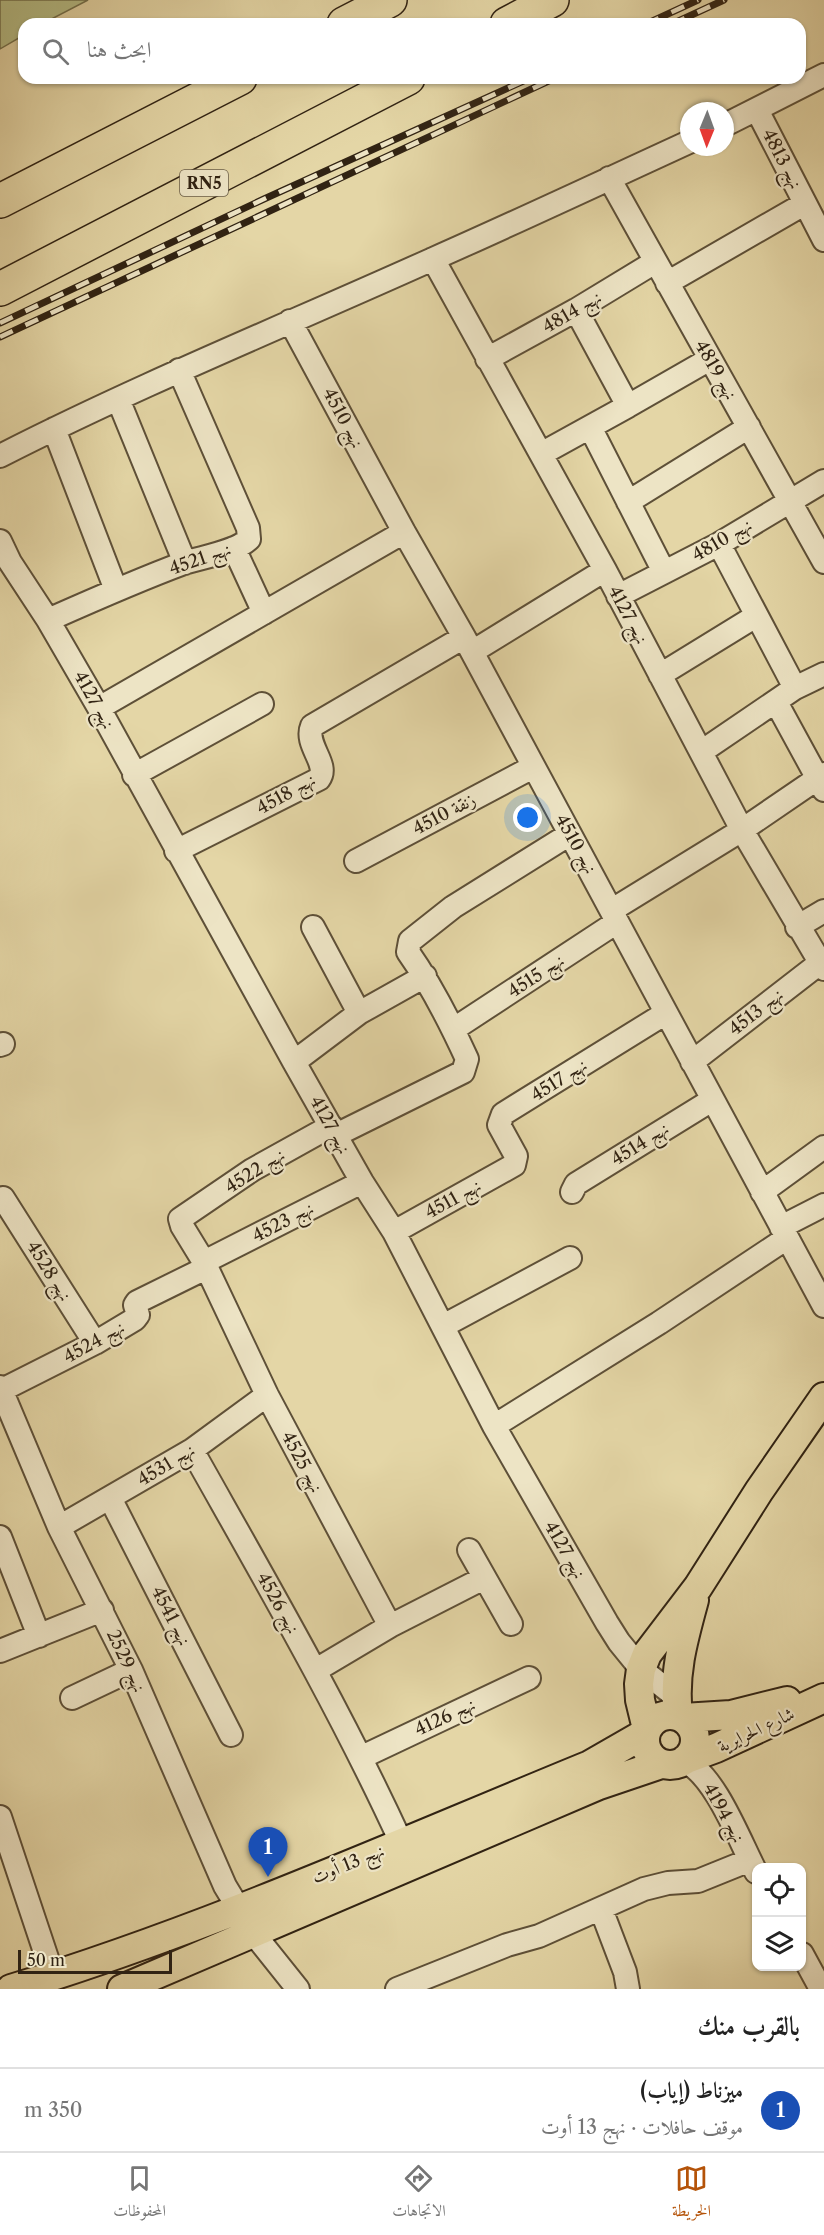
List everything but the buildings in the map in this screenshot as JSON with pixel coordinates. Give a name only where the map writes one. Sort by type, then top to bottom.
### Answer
[{"type":"highway","points":[[356,18],[390,0]]},
{"type":"highway","points":[[518,18],[552,0]]},
{"type":"highway","points":[[0,201],[228,84]]},
{"type":"highway","name":"RN5","points":[[0,289],[396,84]]},
{"type":"main road","points":[[698,1587],[678,1658],[679,1710],[691,1726],[695,1738],[693,1750],[677,1761],[651,1757],[647,1752],[639,1684],[641,1669],[647,1654],[698,1587],[759,1491],[824,1397]]},
{"type":"main road","name":"شارع الحرايرية","points":[[679,1710],[730,1715],[824,1691]]},
{"type":"main road","name":"شارع الحرايرية","points":[[677,1761],[717,1748],[824,1698]]},
{"type":"main road","points":[[646,1731],[659,1716],[679,1710]]},
{"type":"main road","name":"نهج 13 أوت","points":[[11,1989],[115,1954],[239,1908],[590,1764],[646,1731]]},
{"type":"main road","name":"نهج 13 أوت","points":[[128,1988],[599,1785],[677,1761]]},
{"type":"main road","points":[[115,1954],[128,1988]]},
{"type":"street","points":[[734,121],[824,75]]},
{"type":"street","name":"نهج 4813","points":[[757,110],[824,240]]},
{"type":"street","points":[[0,456],[179,370],[433,260],[680,146]]},
{"type":"street","name":"نهج 4819","points":[[609,178],[824,561]]},
{"type":"street","points":[[667,283],[804,204]]},
{"type":"street","name":"نهج 4127","points":[[433,260],[605,570],[742,830],[822,966]]},
{"type":"street","name":"نهج 4814","points":[[488,360],[655,262]]},
{"type":"street","points":[[576,310],[628,406]]},
{"type":"street","name":"نهج 4510","points":[[290,321],[468,645],[824,1306]]},
{"type":"street","points":[[541,454],[710,359]]},
{"type":"street","name":"نهج 4521","points":[[48,620],[185,563],[234,548],[249,539],[248,528],[179,370]]},
{"type":"street","points":[[118,399],[185,563]]},
{"type":"street","points":[[590,427],[664,572]]},
{"type":"street","points":[[628,502],[749,427]]},
{"type":"street","points":[[54,429],[116,590]]},
{"type":"street","name":"نهج 4810","points":[[618,596],[719,544],[824,481]]},
{"type":"street","points":[[99,708],[404,532]]},
{"type":"street","name":"نهج 4127","points":[[0,541],[10,562],[48,620],[99,708],[294,1062],[362,1182],[394,1232],[494,1426],[607,1623],[641,1669],[679,1710]]},
{"type":"street","points":[[719,544],[795,688]]},
{"type":"street","points":[[234,548],[264,613]]},
{"type":"street","name":"نهج 4518","points":[[176,851],[319,779],[322,769],[310,739],[309,732],[312,726],[468,645],[605,570]]},
{"type":"street","points":[[660,675],[756,616]]},
{"type":"street","points":[[701,752],[795,688],[824,674]]},
{"type":"street","points":[[776,702],[822,780]]},
{"type":"street","points":[[134,774],[262,704]]},
{"type":"street","name":"زنقة 4510","points":[[356,861],[533,767]]},
{"type":"street","name":"نهج 4515","points":[[454,1029],[614,916],[742,830],[822,780]]},
{"type":"street","points":[[454,1029],[425,976],[408,952],[410,941],[453,907],[570,834]]},
{"type":"street","points":[[797,927],[824,911]]},
{"type":"street","points":[[313,927],[359,1013]]},
{"type":"street","name":"نهج 4513","points":[[692,1062],[822,966]]},
{"type":"street","points":[[294,1062],[359,1013],[425,976]]},
{"type":"street","name":"نهج 4517","points":[[511,1167],[516,1162],[516,1156],[499,1125],[503,1114],[666,1013]]},
{"type":"street","name":"نهج 4522","points":[[180,1219],[252,1170],[463,1072],[467,1059],[454,1029]]},
{"type":"street","name":"نهج 4514","points":[[572,1192],[576,1184],[712,1100]]},
{"type":"street","points":[[762,1192],[824,1147]]},
{"type":"street","name":"نهج 4511","points":[[394,1232],[511,1167]]},
{"type":"street","name":"نهج 4523","points":[[205,1265],[362,1182]]},
{"type":"street","name":"نهج 4528","points":[[3,1198],[95,1343]]},
{"type":"street","points":[[494,1426],[659,1323],[824,1205]]},
{"type":"street","name":"نهج 4525","points":[[180,1219],[205,1265],[267,1395],[390,1626]]},
{"type":"street","points":[[442,1326],[570,1258]]},
{"type":"street","name":"نهج 4524","points":[[1,1389],[95,1343],[135,1319],[138,1315],[135,1305],[137,1302],[205,1265]]},
{"type":"street","name":"نهج 2529","points":[[1,1389],[59,1527],[131,1670],[225,1886],[254,1934],[298,1989]]},
{"type":"street","name":"نهج 4531","points":[[59,1527],[192,1450],[267,1395]]},
{"type":"street","name":"نهج 4526","points":[[192,1450],[316,1670],[362,1757],[401,1842]]},
{"type":"street","name":"نهج 4541","points":[[110,1498],[231,1735]]},
{"type":"street","points":[[0,1537],[39,1636]]},
{"type":"street","points":[[469,1550],[511,1624]]},
{"type":"street","points":[[316,1670],[390,1626],[484,1578]]},
{"type":"street","points":[[0,1651],[102,1610]]},
{"type":"street","points":[[72,1698],[131,1670]]},
{"type":"street","name":"نهج 4126","points":[[362,1757],[529,1678]]},
{"type":"street","name":"نهج 4194","points":[[677,1761],[695,1765],[717,1795],[752,1864]]},
{"type":"street","points":[[0,1816],[53,1976]]},
{"type":"street","points":[[398,1989],[507,1946],[539,1936],[644,1889],[668,1883],[698,1881],[752,1866]]},
{"type":"street","points":[[601,1909],[626,1972],[628,1989]]},
{"type":"street","points":[[806,1963],[820,1989]]},
{"type":"green space","points":[[0,0],[88,0],[54,18],[18,18],[18,38],[0,49]]},
{"type":"railway","points":[[659,18],[698,0]]},
{"type":"railway","points":[[685,18],[724,0]]},
{"type":"railway","points":[[0,323],[517,84]]},
{"type":"railway","points":[[0,337],[542,84]]},
{"type":"place","name":"ميزناط (إياب)","points":[[268,1877]]}]
